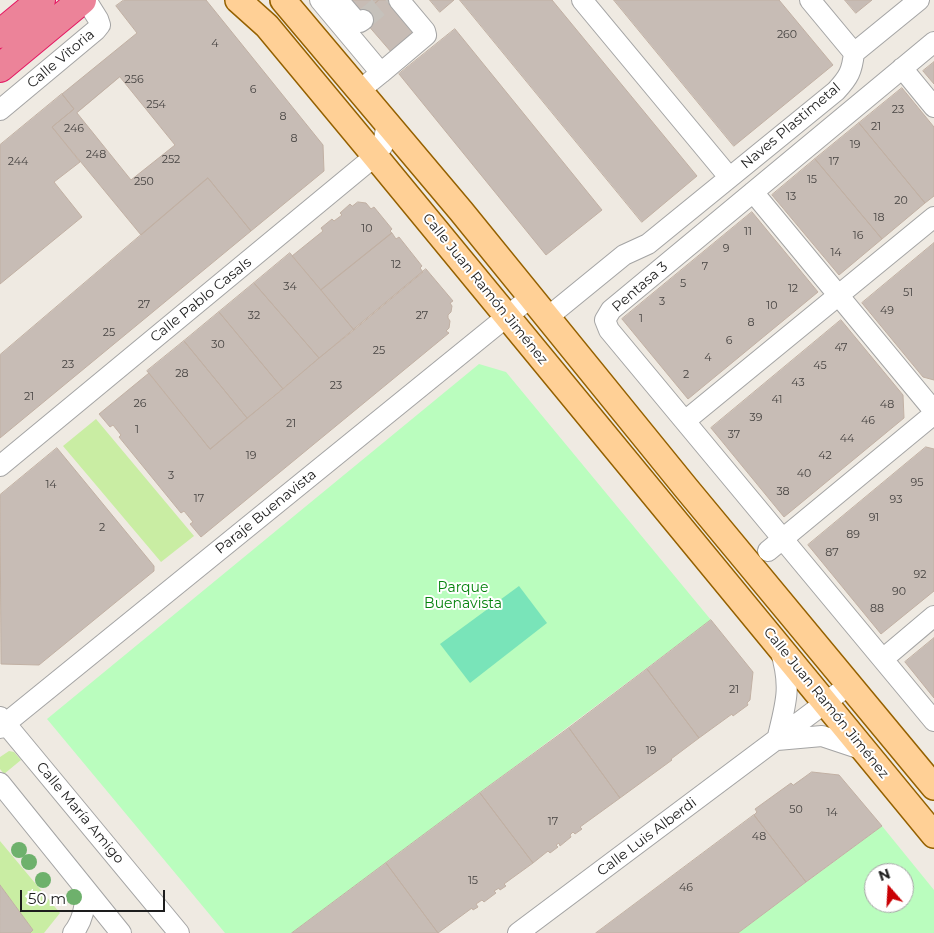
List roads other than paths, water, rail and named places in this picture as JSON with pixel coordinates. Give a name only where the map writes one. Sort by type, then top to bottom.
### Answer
[{"type":"highway","points":[[0,34],[41,0]]},
{"type":"highway","points":[[0,68],[82,0]]},
{"type":"main road","name":"Calle Juan Ramón Jiménez","points":[[238,0],[267,26],[864,750],[931,824]]},
{"type":"main road","name":"Calle Juan Ramón Jiménez","points":[[283,0],[548,317],[767,551],[850,685],[934,787]]},
{"type":"street","name":"Calle Vitoria","points":[[0,110],[100,26],[98,18],[86,0]]},
{"type":"street","points":[[320,0],[381,73]]},
{"type":"street","points":[[338,0],[356,21],[364,20]]},
{"type":"street","points":[[360,90],[426,35],[399,0]]},
{"type":"street","name":"Naves Plastimetal","points":[[582,0],[729,177]]},
{"type":"street","points":[[810,0],[854,54],[919,0]]},
{"type":"street","name":"Pentasa 3","points":[[934,42],[611,310],[605,320],[609,330],[685,421],[767,551],[883,659],[934,720]]},
{"type":"street","name":"Naves Plastimetal","points":[[548,317],[624,255],[648,244],[836,91],[853,69],[854,54]]},
{"type":"street","points":[[902,68],[934,107]]},
{"type":"street","name":"Calle Pablo Casals","points":[[0,466],[375,156],[383,145],[387,123]]},
{"type":"street","points":[[728,583],[934,413],[753,192]]},
{"type":"street","points":[[685,421],[934,217]]},
{"type":"street","name":"Paraje Buenavista","points":[[2,723],[531,297]]},
{"type":"street","points":[[883,659],[934,616]]},
{"type":"street","points":[[780,647],[786,666],[788,688],[777,740],[822,736],[864,750]]},
{"type":"street","name":"Calle Luis Alberdi","points":[[518,933],[850,685]]},
{"type":"street","name":"Calle María Amigo","points":[[2,723],[179,933]]},
{"type":"street","points":[[0,783],[119,930]]},
{"type":"street","points":[[74,931],[84,910],[86,891]]},
{"type":"street","points":[[74,931],[101,925],[119,930]]},
{"type":"tunnel","points":[[363,20],[387,0]]},
{"type":"park label","name":"Parque Buenavista","points":[[463,596]]}]
